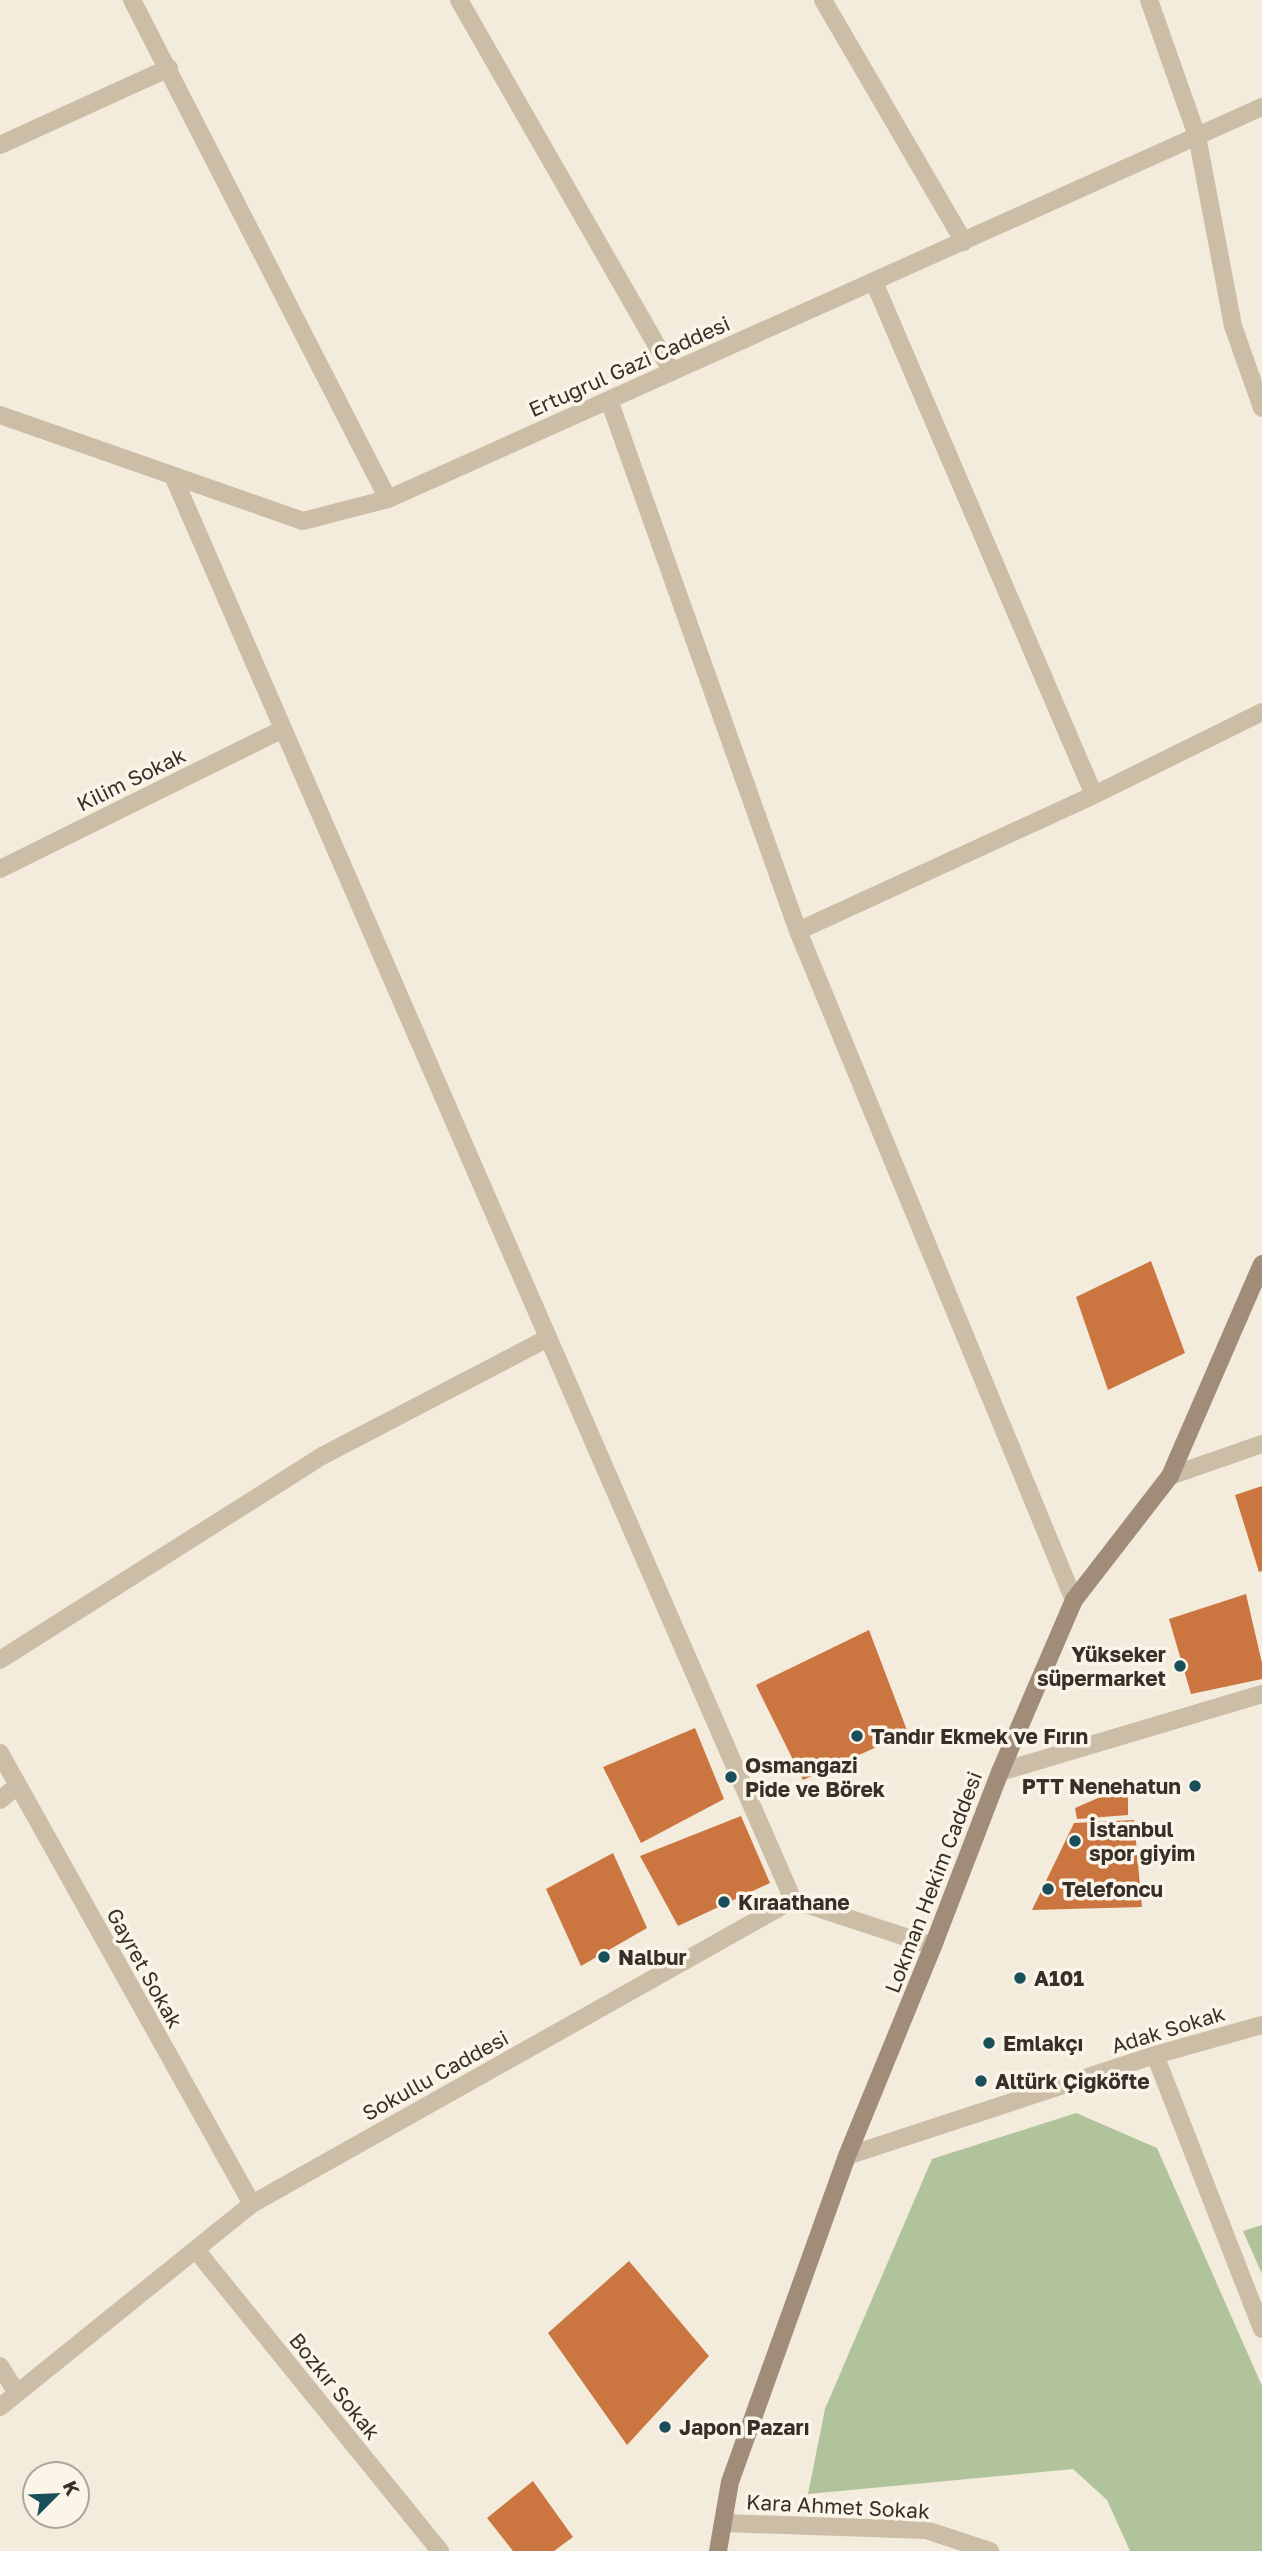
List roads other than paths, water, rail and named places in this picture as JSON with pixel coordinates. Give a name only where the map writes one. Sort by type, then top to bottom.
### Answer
[{"type":"street","points":[[132,0],[388,499]]},
{"type":"street","points":[[459,0],[672,372]]},
{"type":"street","points":[[823,0],[964,242]]},
{"type":"street","points":[[1149,0],[1197,136],[1233,326],[1262,408]]},
{"type":"street","points":[[0,145],[169,68]]},
{"type":"street","name":"Ertugrul Gazi Caddesi","points":[[0,415],[303,521],[388,499],[1262,107]]},
{"type":"street","points":[[874,282],[1094,795]]},
{"type":"street","points":[[609,400],[798,931],[1074,1600]]},
{"type":"street","points":[[173,476],[793,1900],[933,1947]]},
{"type":"street","points":[[798,931],[1094,795],[1262,712]]},
{"type":"street","name":"Kilim Sokak","points":[[0,869],[283,729]]},
{"type":"street","name":"Lokman Hekim Caddesi","points":[[718,2551],[730,2482],[847,2156],[933,1947],[1000,1772],[1074,1600],[1170,1476],[1262,1264]]},
{"type":"street","points":[[0,1660],[322,1456],[548,1338]]},
{"type":"street","points":[[1170,1476],[1262,1444]]},
{"type":"street","points":[[1000,1772],[1262,1695]]},
{"type":"street","name":"Gayret Sokak","points":[[0,1754],[252,2204]]},
{"type":"street","points":[[0,1800],[17,1786]]},
{"type":"street","name":"Sokullu Caddesi","points":[[0,2407],[252,2204],[793,1900]]},
{"type":"street","name":"Adak Sokak","points":[[847,2156],[1155,2055],[1262,2025]]},
{"type":"street","points":[[1155,2055],[1262,2329]]},
{"type":"street","name":"Bozkır Sokak","points":[[196,2250],[440,2551]]},
{"type":"street","points":[[0,2366],[17,2393]]},
{"type":"street","name":"Kara Ahmet Sokak","points":[[723,2523],[926,2530],[990,2551]]},
{"type":"place","name":"Yükseker süpermarket","points":[[1180,1666]]},
{"type":"place","name":"Tandır Ekmek ve Fırın","points":[[857,1736]]},
{"type":"place","name":"Osmangazi Pide ve Börek","points":[[731,1777]]},
{"type":"place","name":"PTT Nenehatun","points":[[1195,1786]]},
{"type":"place","name":"İstanbul spor giyim","points":[[1075,1841]]},
{"type":"place","name":"Telefoncu","points":[[1048,1889]]},
{"type":"place","name":"Kıraathane","points":[[724,1902]]},
{"type":"place","name":"Nalbur","points":[[604,1957]]},
{"type":"place","name":"A101","points":[[1020,1978]]},
{"type":"place","name":"Emlakçı","points":[[989,2043]]},
{"type":"place","name":"Altürk Çiğköfte","points":[[981,2081]]},
{"type":"place","name":"Japon Pazarı","points":[[665,2427]]}]
